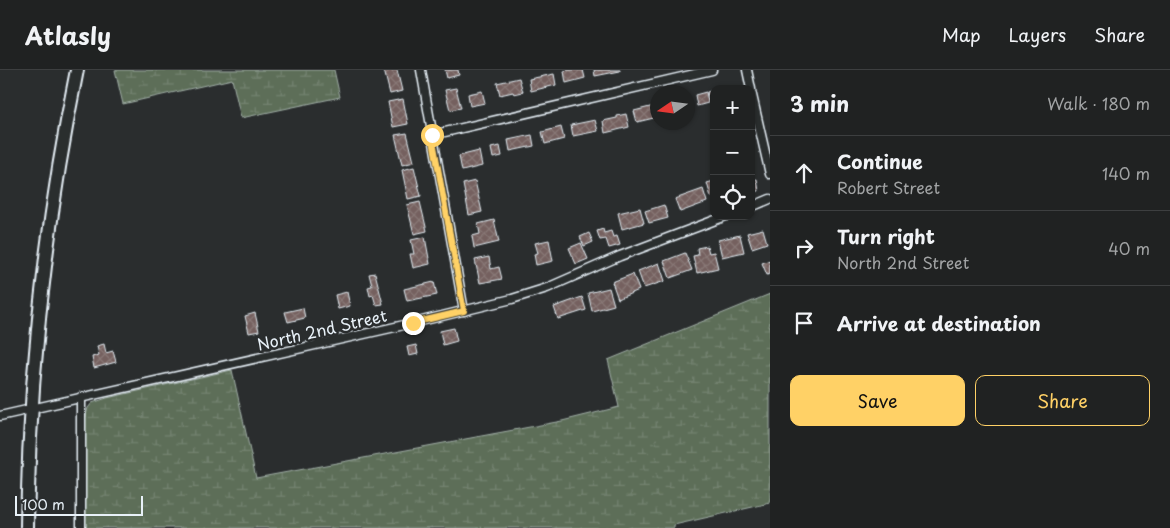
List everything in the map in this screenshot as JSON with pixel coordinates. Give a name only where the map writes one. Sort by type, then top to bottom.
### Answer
[{"type":"highway","points":[[27,528],[31,409],[46,253],[64,134],[77,70]]},
{"type":"street","points":[[421,70],[464,311]]},
{"type":"street","points":[[432,135],[712,70]]},
{"type":"street","points":[[747,70],[750,85]]},
{"type":"street","points":[[755,108],[770,174]]},
{"type":"street","points":[[755,205],[770,200]]},
{"type":"street","name":"North 2nd Street","points":[[0,416],[512,299],[547,288],[620,256],[715,220]]},
{"type":"street","points":[[81,528],[82,397]]},
{"type":"green space","points":[[115,70],[334,70],[340,97],[241,118],[232,79],[123,104]]},
{"type":"green space","points":[[770,294],[770,503],[674,525],[674,528],[85,528],[84,427],[88,408],[92,403],[232,370],[256,478],[562,421],[619,407],[608,360]]},
{"type":"building","points":[[384,70],[397,70],[402,91],[390,94]]},
{"type":"building","points":[[445,70],[458,70],[459,75],[447,78]]},
{"type":"building","points":[[583,70],[585,78],[566,83],[564,71]]},
{"type":"building","points":[[594,70],[620,70],[620,71],[595,76]]},
{"type":"building","points":[[554,74],[556,85],[531,91],[529,79]]},
{"type":"building","points":[[519,78],[523,92],[500,95],[497,83]]},
{"type":"building","points":[[456,88],[461,108],[450,110],[445,90]]},
{"type":"building","points":[[482,91],[485,103],[470,106],[468,94]]},
{"type":"building","points":[[710,91],[710,104],[707,92]]},
{"type":"building","points":[[706,92],[708,103],[697,106],[695,95]]},
{"type":"building","points":[[403,99],[408,124],[393,127],[388,102]]},
{"type":"building","points":[[650,107],[650,119],[637,122],[634,111]]},
{"type":"building","points":[[626,114],[629,127],[605,133],[603,121]]},
{"type":"building","points":[[595,120],[598,131],[573,136],[571,125]]},
{"type":"building","points":[[561,127],[564,139],[545,144],[542,132]]},
{"type":"building","points":[[407,133],[414,162],[402,165],[395,135]]},
{"type":"building","points":[[532,135],[534,146],[510,151],[508,140]]},
{"type":"building","points":[[500,146],[502,156],[493,158],[491,148]]},
{"type":"building","points":[[479,151],[482,166],[462,171],[459,156]]},
{"type":"building","points":[[414,167],[421,196],[408,199],[402,170]]},
{"type":"building","points":[[755,179],[757,179],[759,191],[755,192]]},
{"type":"building","points":[[475,181],[482,212],[469,215],[463,184]]},
{"type":"building","points":[[710,182],[710,194],[707,183]]},
{"type":"building","points":[[703,189],[707,202],[680,212],[675,199]]},
{"type":"building","points":[[420,202],[427,231],[414,234],[407,205]]},
{"type":"building","points":[[664,205],[668,218],[649,223],[645,211]]},
{"type":"building","points":[[640,208],[644,223],[622,229],[618,213]]},
{"type":"building","points":[[494,220],[499,242],[474,248],[472,236],[480,234],[478,224]]},
{"type":"building","points":[[603,229],[604,233],[611,231],[613,237],[617,236],[620,245],[609,248],[606,239],[600,240],[597,231]]},
{"type":"building","points":[[763,229],[767,243],[752,248],[747,233]]},
{"type":"building","points":[[589,233],[593,242],[584,246],[580,237]]},
{"type":"building","points":[[740,235],[744,252],[722,257],[718,240]]},
{"type":"building","points":[[425,237],[430,264],[413,268],[410,254],[414,254],[411,240]]},
{"type":"building","points":[[549,240],[553,261],[536,265],[534,254],[538,253],[535,243]]},
{"type":"building","points":[[581,243],[588,259],[576,264],[569,248]]},
{"type":"building","points":[[707,246],[709,253],[714,252],[718,268],[697,273],[693,256],[698,255],[697,248]]},
{"type":"building","points":[[685,253],[692,270],[670,278],[664,261]]},
{"type":"building","points":[[489,257],[491,269],[499,267],[502,279],[480,283],[475,260]]},
{"type":"building","points":[[770,260],[770,274],[767,275],[762,263]]},
{"type":"building","points":[[659,263],[665,281],[644,288],[638,271]]},
{"type":"building","points":[[375,273],[383,304],[376,305],[373,295],[370,296],[368,287],[372,286],[369,274]]},
{"type":"building","points":[[633,274],[639,290],[618,299],[612,282]]},
{"type":"building","points":[[434,282],[437,295],[407,301],[404,289]]},
{"type":"building","points":[[609,288],[614,305],[592,311],[588,293]]},
{"type":"building","points":[[347,292],[350,306],[338,309],[335,295]]},
{"type":"building","points":[[582,297],[586,310],[558,319],[554,307]]},
{"type":"building","points":[[303,308],[305,318],[288,322],[285,312]]},
{"type":"building","points":[[255,313],[259,331],[249,333],[245,316]]},
{"type":"building","points":[[454,328],[457,341],[443,345],[440,331]]},
{"type":"building","points":[[104,344],[106,353],[113,351],[116,362],[94,368],[92,357],[99,355],[97,346]]},
{"type":"building","points":[[416,345],[418,354],[409,356],[407,347]]},
{"type":"route","points":[[413,323],[464,311],[432,135]]}]
